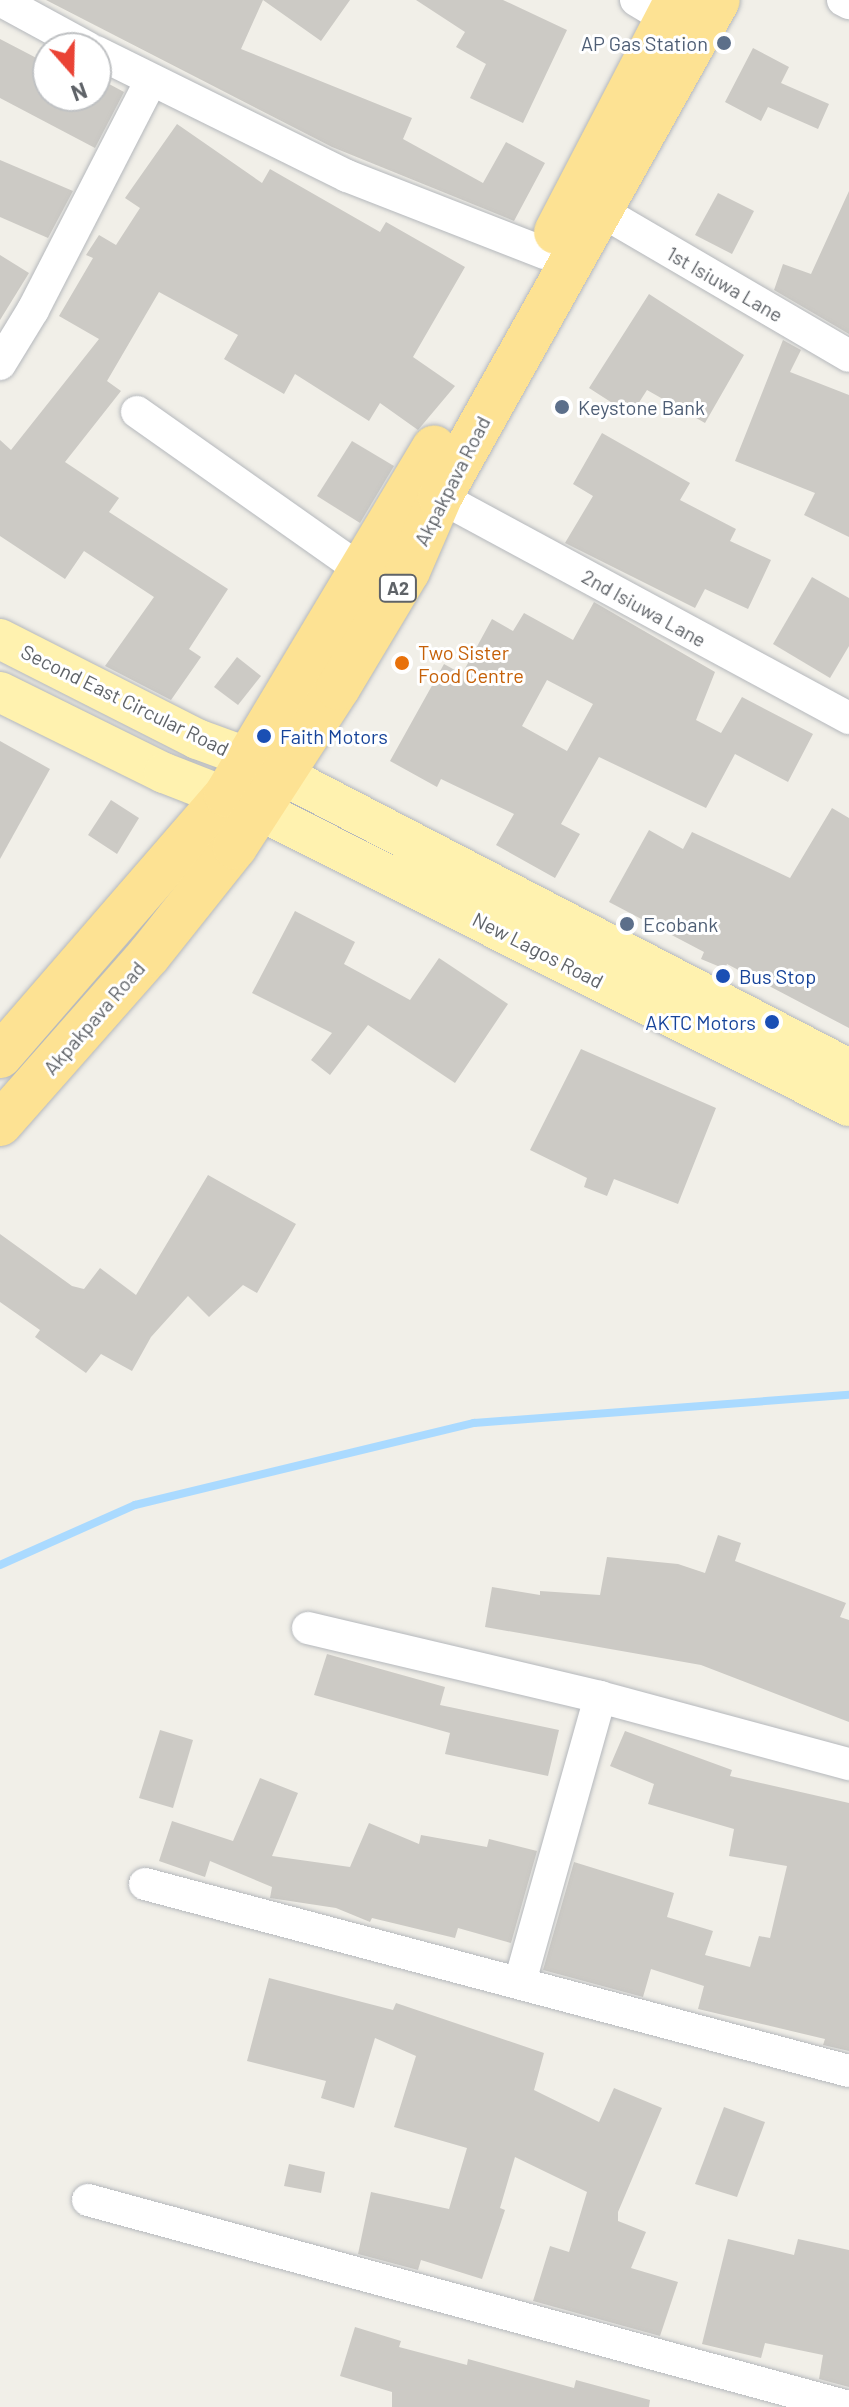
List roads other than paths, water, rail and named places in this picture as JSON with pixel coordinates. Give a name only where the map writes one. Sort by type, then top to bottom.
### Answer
[{"type":"highway","name":"Akpakpava Road","points":[[0,1124],[149,955],[254,785],[408,571],[440,497],[718,0]]},
{"type":"highway","name":"Akpakpava Road","points":[[0,1056],[254,785],[364,572],[544,253],[660,6]]},
{"type":"main road","name":"Second East Circular Road","points":[[0,639],[197,739],[254,785]]},
{"type":"main road","points":[[0,692],[164,773],[254,785]]},
{"type":"main road","name":"New Lagos Road","points":[[254,785],[849,1069]]},
{"type":"main road","name":"New Lagos Road","points":[[254,785],[849,1106]]},
{"type":"street","points":[[0,0],[59,32]]},
{"type":"street","points":[[843,0],[849,3]]},
{"type":"street","points":[[112,61],[347,176],[544,253]]},
{"type":"street","points":[[0,364],[33,310],[150,82]]},
{"type":"street","name":"1st Isiuwa Lane","points":[[601,211],[849,356]]},
{"type":"street","points":[[137,412],[364,572]]},
{"type":"street","name":"2nd Isiuwa Lane","points":[[440,497],[849,718]]},
{"type":"street","points":[[308,1628],[600,1697],[849,1764]]},
{"type":"street","points":[[520,1982],[600,1697]]},
{"type":"street","points":[[145,1884],[849,2071]]},
{"type":"street","points":[[88,2200],[849,2407]]},
{"type":"waterway","points":[[0,1565],[135,1505],[474,1423],[849,1395]]},
{"type":"place","name":"AP Gas Station","points":[[724,43]]},
{"type":"place","name":"Keystone Bank","points":[[562,407]]},
{"type":"place","name":"Two Sister Food Centre","points":[[402,663]]},
{"type":"place","name":"Faith Motors","points":[[264,736]]},
{"type":"place","name":"Ecobank","points":[[627,924]]},
{"type":"place","name":"Bus Stop","points":[[723,976]]},
{"type":"place","name":"AKTC Motors","points":[[772,1022]]}]
